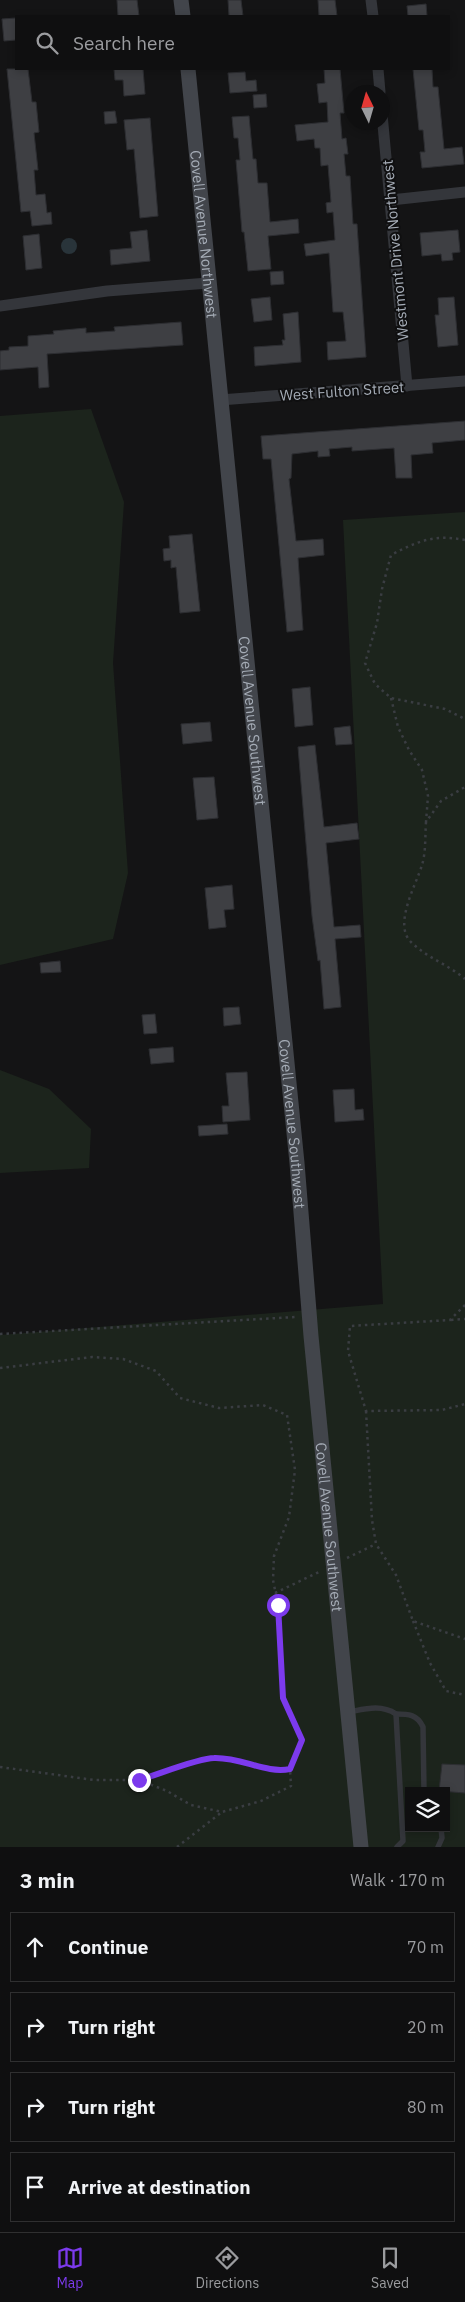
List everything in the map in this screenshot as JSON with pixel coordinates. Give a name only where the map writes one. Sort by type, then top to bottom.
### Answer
[{"type":"street","points":[[181,0],[183,15]]},
{"type":"street","points":[[371,0],[373,15]]},
{"type":"street","name":"Covell Avenue Northwest","points":[[188,70],[220,400]]},
{"type":"street","points":[[378,70],[379,85]]},
{"type":"street","name":"Westmont Drive Northwest","points":[[384,130],[407,386]]},
{"type":"street","points":[[391,200],[465,192]]},
{"type":"street","points":[[0,306],[107,291],[208,283]]},
{"type":"street","name":"West Fulton Street","points":[[220,400],[465,381]]},
{"type":"street","name":"Covell Avenue Southwest","points":[[220,400],[295,1144],[361,1847]]},
{"type":"lane","points":[[348,1712],[387,1708],[396,1714],[414,1716],[420,1719],[423,1726],[424,1787]]},
{"type":"lane","points":[[396,1714],[403,1841],[399,1847]]},
{"type":"lane","points":[[438,1847],[442,1838],[441,1832]]},
{"type":"path","points":[[465,540],[451,537],[420,541],[391,555],[382,589],[377,624],[364,663],[376,684],[391,698],[446,709],[465,719]]},
{"type":"path","points":[[391,698],[398,727],[408,750],[422,770],[428,796],[423,863],[404,918],[404,930],[409,941],[465,980]]},
{"type":"path","points":[[426,822],[441,801],[465,787]]},
{"type":"path","points":[[450,1320],[465,1305]]},
{"type":"path","points":[[0,1334],[310,1316]]},
{"type":"path","points":[[465,1319],[350,1326],[348,1350],[366,1410],[372,1520],[376,1544],[396,1575],[430,1663],[446,1691],[465,1695]]},
{"type":"path","points":[[0,1368],[92,1357],[124,1359],[156,1371],[180,1398],[220,1408],[263,1405],[287,1415],[295,1470],[289,1517],[274,1556],[273,1580],[283,1698],[302,1740],[290,1769],[291,1786],[261,1800],[222,1812],[176,1847]]},
{"type":"path","points":[[366,1410],[442,1410],[465,1404]]},
{"type":"path","points":[[345,1559],[376,1544]]},
{"type":"path","points":[[275,1593],[324,1570]]},
{"type":"path","points":[[414,1621],[465,1639]]},
{"type":"path","points":[[0,1767],[94,1780],[139,1780],[212,1758],[244,1761],[279,1772],[290,1769]]},
{"type":"path","points":[[139,1780],[167,1790],[190,1805],[222,1812]]},
{"type":"shaded area","points":[[66,238],[72,238],[77,243],[75,252],[66,254],[61,249],[61,243]]},
{"type":"shaded area","points":[[91,409],[124,502],[113,663],[128,873],[113,939],[0,965],[0,416]]},
{"type":"shaded area","points":[[465,512],[465,1847],[0,1847],[0,1335],[383,1304],[343,520]]},
{"type":"shaded area","points":[[0,1070],[49,1089],[91,1129],[89,1168],[0,1173]]},
{"type":"building","points":[[117,0],[137,0],[139,15],[118,15]]},
{"type":"building","points":[[228,0],[241,0],[243,15],[229,15]]},
{"type":"building","points":[[318,0],[335,0],[337,15],[319,15]]},
{"type":"building","points":[[426,4],[427,15],[408,15],[407,6]]},
{"type":"building","points":[[15,18],[15,40],[4,41],[2,19]]},
{"type":"building","points":[[7,69],[28,70],[32,102],[36,102],[39,132],[34,133],[38,170],[34,170],[36,195],[45,194],[47,213],[51,212],[52,224],[32,226],[30,211],[21,212]]},
{"type":"building","points":[[114,70],[143,70],[145,94],[124,96],[123,80],[115,80]]},
{"type":"building","points":[[324,70],[340,70],[344,113],[340,113],[342,139],[346,138],[348,154],[344,154],[346,176],[350,176],[353,224],[357,224],[366,357],[328,360],[327,342],[346,341],[343,312],[333,312],[329,253],[306,256],[304,244],[335,240],[333,212],[327,213],[326,203],[331,202],[328,165],[321,166],[320,148],[315,148],[314,139],[297,141],[295,125],[328,122],[327,102],[319,103],[317,84],[325,83]]},
{"type":"building","points":[[413,70],[432,70],[433,87],[438,87],[444,149],[462,147],[464,164],[422,168],[420,152],[425,152],[423,130],[419,130]]},
{"type":"building","points":[[245,72],[246,81],[256,80],[257,91],[230,93],[228,73]]},
{"type":"building","points":[[266,94],[267,107],[254,108],[253,95]]},
{"type":"building","points":[[115,111],[117,123],[105,124],[104,112]]},
{"type":"building","points":[[249,116],[253,159],[256,159],[258,183],[267,183],[270,222],[298,219],[299,233],[268,236],[271,269],[248,271],[244,232],[242,232],[236,160],[240,160],[238,138],[234,138],[232,117]]},
{"type":"building","points":[[150,118],[158,216],[140,218],[134,149],[127,150],[124,120]]},
{"type":"building","points":[[147,230],[150,261],[111,265],[110,250],[132,248],[130,232]]},
{"type":"building","points":[[458,230],[460,252],[452,253],[453,260],[442,261],[441,254],[422,256],[420,233]]},
{"type":"building","points":[[39,234],[42,268],[26,270],[23,236]]},
{"type":"building","points":[[283,271],[284,284],[271,285],[270,272]]},
{"type":"building","points":[[270,297],[272,320],[254,322],[251,299]]},
{"type":"building","points":[[454,297],[458,345],[438,347],[435,315],[439,315],[438,298]]},
{"type":"building","points":[[298,312],[301,362],[255,366],[254,347],[283,345],[282,340],[285,340],[283,314]]},
{"type":"building","points":[[181,322],[183,345],[47,354],[49,387],[39,388],[38,367],[0,370],[0,351],[9,350],[9,347],[28,346],[28,336],[54,334],[53,331],[86,328],[86,333],[115,331],[114,327]]},
{"type":"building","points":[[465,421],[465,440],[432,443],[433,453],[411,455],[412,478],[396,478],[394,448],[352,451],[352,447],[329,449],[330,456],[318,457],[318,451],[292,454],[291,478],[289,479],[296,541],[323,539],[324,555],[298,558],[303,630],[287,632],[271,459],[263,459],[261,436]]},
{"type":"building","points":[[192,534],[200,611],[180,613],[176,567],[171,568],[171,560],[164,561],[163,549],[170,548],[169,536]]},
{"type":"building","points":[[310,687],[313,725],[295,727],[292,689]]},
{"type":"building","points":[[210,722],[212,741],[183,744],[181,724]]},
{"type":"building","points":[[350,726],[352,744],[336,745],[334,728]]},
{"type":"building","points":[[315,745],[324,827],[357,823],[359,839],[326,843],[334,927],[360,925],[361,937],[335,939],[341,1007],[324,1009],[320,960],[318,961],[312,916],[298,747]]},
{"type":"building","points":[[214,777],[218,818],[197,820],[193,778]]},
{"type":"building","points":[[232,885],[234,909],[224,910],[226,927],[209,929],[205,888]]},
{"type":"building","points":[[60,961],[61,972],[41,973],[40,963]]},
{"type":"building","points":[[239,1007],[241,1024],[224,1026],[223,1008]]},
{"type":"building","points":[[155,1014],[157,1033],[144,1034],[142,1015]]},
{"type":"building","points":[[173,1047],[174,1062],[151,1064],[149,1049]]},
{"type":"building","points":[[247,1072],[250,1120],[223,1122],[222,1106],[229,1106],[226,1073]]},
{"type":"building","points":[[354,1089],[355,1110],[363,1109],[364,1120],[335,1122],[333,1090]]},
{"type":"building","points":[[227,1124],[228,1134],[199,1136],[198,1126]]},
{"type":"building","points":[[442,1764],[465,1765],[465,1793],[450,1792],[450,1787],[439,1787]]},
{"type":"route","points":[[139,1780],[212,1758],[244,1761],[279,1772],[290,1769],[302,1740],[283,1698],[278,1605]]}]
